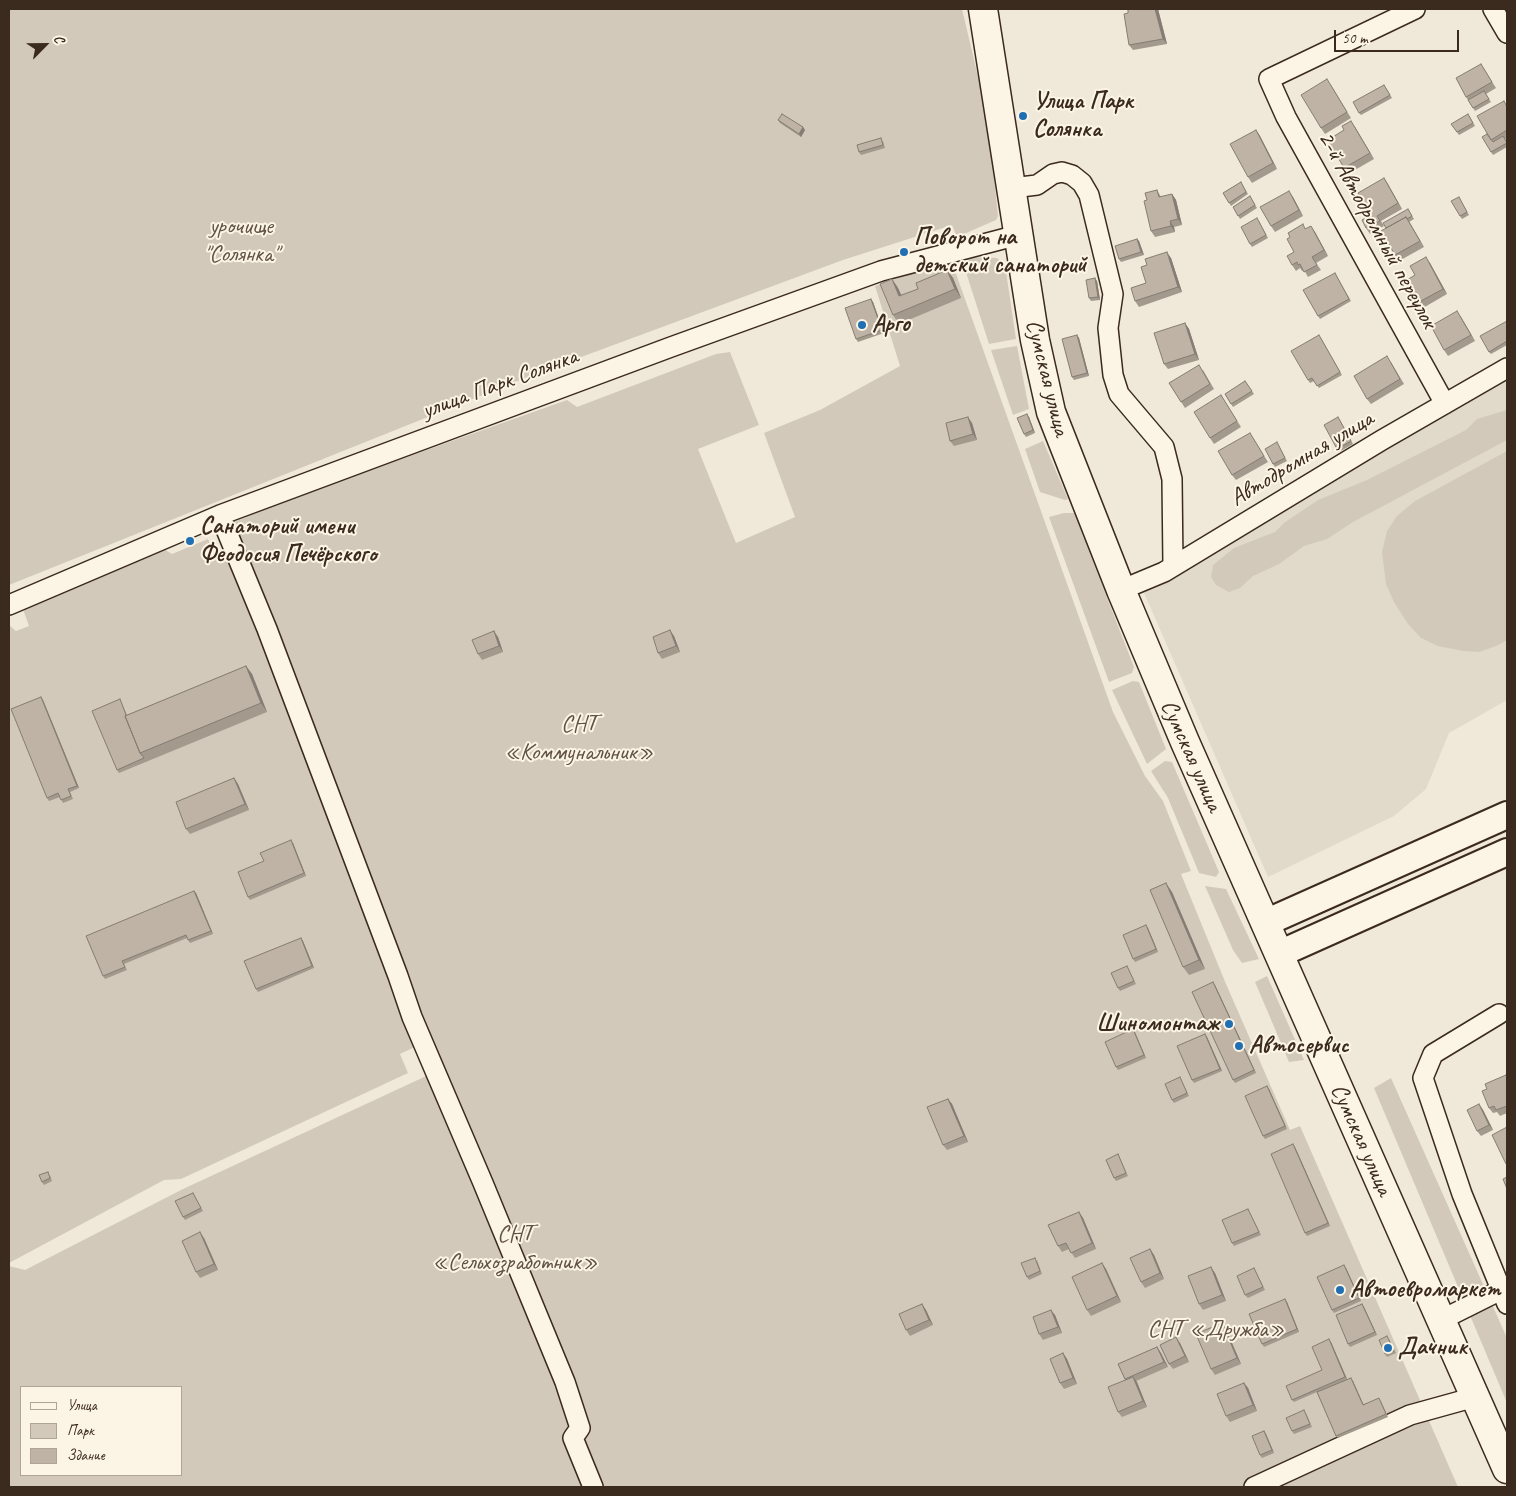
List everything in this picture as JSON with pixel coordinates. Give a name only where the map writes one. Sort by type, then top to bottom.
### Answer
[{"type":"main road","name":"Сумская улица","points":[[983,9],[1035,340],[1051,412],[1121,590],[1265,923],[1507,1470]]},
{"type":"main road","points":[[1265,923],[1507,815]]},
{"type":"main road","points":[[1279,954],[1507,852]]},
{"type":"street","name":"2-й Автодромный переулок","points":[[1415,9],[1269,79],[1286,117],[1445,404]]},
{"type":"street","points":[[1493,9],[1507,33]]},
{"type":"street","points":[[1012,188],[1037,185],[1053,174],[1062,172],[1072,174],[1082,183],[1089,195],[1114,294],[1108,328],[1115,381],[1119,394],[1164,447],[1172,479],[1173,566]]},
{"type":"street","name":"улица Парк Солянка","points":[[9,605],[220,516],[881,271],[1018,235]]},
{"type":"street","name":"Автодромная улица","points":[[1121,590],[1173,566],[1507,368]]},
{"type":"street","points":[[220,516],[270,638],[412,1017],[487,1192],[565,1382],[580,1428],[573,1438],[593,1487]]},
{"type":"street","points":[[1441,1320],[1505,1294],[1462,1194],[1423,1078],[1433,1054],[1499,1014]]},
{"type":"street","points":[[1254,1487],[1410,1415],[1475,1397]]},
{"type":"shaded area","points":[[1507,371],[1507,700],[1449,733],[1426,789],[1394,816],[1268,877],[1138,579]]},
{"type":"green space","name":"урочище \"Солянка\"","points":[[9,9],[962,9],[988,119],[998,216],[996,220],[957,237],[952,225],[843,260],[530,376],[9,585]]},
{"type":"green space","points":[[965,258],[997,258],[1005,265],[1016,339],[989,344],[963,263]]},
{"type":"green space","points":[[951,260],[1113,712],[1145,776],[1163,801],[1191,871],[1181,874],[1226,984],[1290,1130],[1300,1126],[1458,1487],[9,1487],[9,1266],[25,1270],[183,1189],[437,1071],[225,526],[289,499],[567,400],[577,407],[716,354],[730,352],[759,425],[698,449],[736,543],[795,517],[764,433],[820,410],[900,366],[875,286]]},
{"type":"green space","points":[[1017,346],[1029,409],[1013,415],[991,350]]},
{"type":"green space","points":[[1507,410],[1507,440],[1353,522],[1327,539],[1304,546],[1279,564],[1253,576],[1240,588],[1229,592],[1216,585],[1211,577],[1213,565],[1234,548],[1275,532],[1284,523],[1318,500],[1367,480],[1466,430],[1477,419]]},
{"type":"green space","points":[[1043,441],[1068,499],[1065,500],[1040,492],[1025,449]]},
{"type":"green space","points":[[1507,451],[1507,640],[1479,652],[1438,646],[1421,638],[1408,624],[1394,602],[1386,584],[1382,552],[1387,531],[1397,516],[1415,501]]},
{"type":"green space","points":[[1064,513],[1074,513],[1134,667],[1132,673],[1109,682],[1049,517]]},
{"type":"green space","points":[[208,539],[214,553],[230,547],[417,1046],[400,1054],[408,1073],[181,1179],[164,1180],[9,1263],[9,625],[16,631],[29,626],[23,609],[162,548],[172,554]]},
{"type":"green space","points":[[1133,681],[1139,682],[1166,749],[1147,764],[1112,690]]},
{"type":"green space","points":[[1165,761],[1172,762],[1219,872],[1216,877],[1199,873],[1168,798],[1151,771]]},
{"type":"green space","points":[[1205,886],[1226,889],[1259,959],[1242,963],[1233,950]]},
{"type":"green space","points":[[1267,976],[1304,1060],[1289,1062],[1255,982]]},
{"type":"green space","points":[[1391,1078],[1507,1338],[1507,1403],[1374,1088]]},
{"type":"building","points":[[1128,9],[1155,9],[1163,39],[1129,45],[1124,14],[1128,13]]},
{"type":"building","points":[[1481,64],[1492,82],[1466,97],[1456,78]]},
{"type":"building","points":[[1327,79],[1347,112],[1321,128],[1301,95]]},
{"type":"building","points":[[1384,85],[1390,95],[1359,113],[1353,102]]},
{"type":"building","points":[[1484,91],[1489,99],[1473,108],[1468,100]]},
{"type":"building","points":[[1504,101],[1507,107],[1507,130],[1491,140],[1477,116]]},
{"type":"building","points":[[782,114],[803,127],[799,134],[778,120]]},
{"type":"building","points":[[1468,114],[1473,123],[1457,132],[1451,124]]},
{"type":"building","points":[[1351,121],[1370,153],[1344,168],[1328,140],[1344,130],[1342,126]]},
{"type":"building","points":[[1256,130],[1273,163],[1248,177],[1230,144]]},
{"type":"building","points":[[1487,134],[1493,142],[1503,136],[1507,143],[1491,152],[1482,137]]},
{"type":"building","points":[[881,138],[883,145],[859,152],[857,145]]},
{"type":"building","points":[[1384,178],[1398,203],[1377,216],[1380,221],[1366,228],[1362,220],[1370,215],[1358,193]]},
{"type":"building","points":[[1241,182],[1246,192],[1229,203],[1223,193]]},
{"type":"building","points":[[1157,190],[1159,197],[1172,194],[1178,219],[1170,221],[1171,226],[1151,231],[1144,201],[1147,200],[1145,193]]},
{"type":"building","points":[[1289,191],[1299,210],[1271,226],[1260,207]]},
{"type":"building","points":[[1250,196],[1255,205],[1238,216],[1233,207]]},
{"type":"building","points":[[1459,197],[1467,212],[1460,216],[1451,201]]},
{"type":"building","points":[[1408,209],[1412,216],[1407,219],[1406,217],[1386,228],[1383,223]]},
{"type":"building","points":[[1406,217],[1420,241],[1395,255],[1381,231]]},
{"type":"building","points":[[1257,218],[1266,235],[1250,244],[1241,227]]},
{"type":"building","points":[[1303,224],[1305,229],[1311,226],[1324,250],[1312,257],[1317,265],[1304,272],[1297,262],[1292,265],[1287,256],[1294,252],[1287,239],[1290,237],[1288,233]]},
{"type":"building","points":[[1137,239],[1141,252],[1119,259],[1115,246]]},
{"type":"building","points":[[1167,252],[1178,287],[1135,301],[1131,288],[1146,283],[1141,267],[1147,265],[1145,259]]},
{"type":"building","points":[[1426,257],[1443,289],[1419,302],[1407,280],[1415,275],[1410,266]]},
{"type":"building","points":[[947,270],[955,289],[893,315],[880,284],[892,279],[899,296],[918,289],[916,283]]},
{"type":"building","points":[[1335,273],[1349,299],[1318,316],[1303,290]]},
{"type":"building","points":[[1095,278],[1098,297],[1089,298],[1086,280]]},
{"type":"building","points":[[871,299],[882,330],[856,339],[845,308]]},
{"type":"building","points":[[1457,311],[1471,335],[1444,350],[1431,326]]},
{"type":"building","points":[[1507,321],[1507,341],[1489,352],[1480,336]]},
{"type":"building","points":[[1185,323],[1195,354],[1164,364],[1154,333]]},
{"type":"building","points":[[1077,335],[1087,373],[1072,377],[1062,339]]},
{"type":"building","points":[[1319,335],[1340,372],[1317,386],[1312,378],[1308,380],[1291,351]]},
{"type":"building","points":[[1387,356],[1400,379],[1367,399],[1354,376]]},
{"type":"building","points":[[1199,365],[1210,384],[1181,402],[1169,383]]},
{"type":"building","points":[[1245,381],[1252,391],[1231,404],[1225,394]]},
{"type":"building","points":[[1221,395],[1237,421],[1210,438],[1194,412]]},
{"type":"building","points":[[1027,414],[1033,430],[1024,434],[1017,418]]},
{"type":"building","points":[[968,417],[973,434],[950,441],[946,423]]},
{"type":"building","points":[[1338,417],[1351,441],[1337,449],[1324,425]]},
{"type":"building","points":[[1250,433],[1264,456],[1232,475],[1218,451]]},
{"type":"building","points":[[1277,442],[1285,458],[1273,464],[1265,449]]},
{"type":"building","points":[[670,630],[676,646],[658,653],[653,637]]},
{"type":"building","points":[[494,631],[499,646],[478,654],[472,640]]},
{"type":"building","points":[[246,666],[261,703],[140,753],[125,716]]},
{"type":"building","points":[[41,697],[77,786],[68,789],[71,796],[61,800],[58,793],[47,798],[11,709]]},
{"type":"building","points":[[120,699],[140,753],[144,758],[117,770],[92,711]]},
{"type":"building","points":[[234,778],[245,804],[186,829],[176,802]]},
{"type":"building","points":[[291,840],[304,873],[248,897],[238,872],[264,861],[260,853]]},
{"type":"building","points":[[1166,883],[1199,960],[1183,967],[1150,890]]},
{"type":"building","points":[[194,891],[211,931],[188,940],[186,935],[122,961],[125,967],[103,976],[86,936]]},
{"type":"building","points":[[1146,925],[1156,949],[1133,959],[1123,935]]},
{"type":"building","points":[[301,938],[312,966],[256,989],[244,961]]},
{"type":"building","points":[[1127,966],[1134,981],[1118,988],[1111,973]]},
{"type":"building","points":[[1213,982],[1254,1070],[1233,1080],[1192,992]]},
{"type":"building","points":[[1133,1029],[1144,1055],[1116,1067],[1105,1042]]},
{"type":"building","points":[[1205,1034],[1220,1069],[1192,1080],[1177,1046]]},
{"type":"building","points":[[1506,1075],[1507,1106],[1496,1110],[1494,1106],[1489,1108],[1482,1091],[1487,1089],[1485,1084]]},
{"type":"building","points":[[1180,1077],[1187,1093],[1172,1100],[1165,1084]]},
{"type":"building","points":[[1267,1086],[1285,1126],[1263,1136],[1245,1096]]},
{"type":"building","points":[[948,1099],[964,1136],[943,1145],[927,1107]]},
{"type":"building","points":[[1479,1104],[1489,1125],[1477,1131],[1467,1110]]},
{"type":"building","points":[[1507,1127],[1507,1164],[1506,1164],[1492,1135]]},
{"type":"building","points":[[1293,1144],[1328,1223],[1305,1233],[1271,1154]]},
{"type":"building","points":[[1118,1154],[1126,1173],[1114,1178],[1106,1160]]},
{"type":"building","points":[[48,1172],[50,1178],[42,1182],[39,1175]]},
{"type":"building","points":[[1507,1177],[1507,1189],[1503,1179]]},
{"type":"building","points":[[193,1193],[201,1208],[183,1217],[175,1201]]},
{"type":"building","points":[[1248,1209],[1259,1232],[1232,1243],[1222,1220]]},
{"type":"building","points":[[1079,1212],[1092,1243],[1071,1253],[1066,1243],[1058,1246],[1048,1225]]},
{"type":"building","points":[[200,1232],[214,1264],[196,1272],[182,1241]]},
{"type":"building","points":[[1150,1249],[1160,1273],[1141,1282],[1130,1258]]},
{"type":"building","points":[[1035,1258],[1040,1271],[1027,1277],[1021,1263]]},
{"type":"building","points":[[1102,1263],[1117,1296],[1087,1310],[1072,1277]]},
{"type":"building","name":"Автоевромаркет","points":[[1344,1265],[1359,1298],[1332,1310],[1317,1277]]},
{"type":"building","points":[[1211,1267],[1222,1295],[1199,1304],[1188,1276]]},
{"type":"building","points":[[1254,1268],[1263,1287],[1245,1295],[1237,1276]]},
{"type":"building","points":[[1285,1299],[1297,1329],[1262,1344],[1249,1314]]},
{"type":"building","points":[[922,1304],[929,1320],[906,1330],[899,1314]]},
{"type":"building","points":[[1362,1304],[1375,1332],[1348,1344],[1336,1315]]},
{"type":"building","points":[[1051,1310],[1058,1327],[1039,1334],[1033,1317]]},
{"type":"building","points":[[1222,1323],[1237,1358],[1211,1369],[1196,1334]]},
{"type":"building","points":[[1387,1336],[1394,1351],[1385,1354],[1379,1340]]},
{"type":"building","points":[[1176,1337],[1185,1356],[1169,1364],[1160,1345]]},
{"type":"building","points":[[1329,1339],[1345,1377],[1292,1400],[1286,1386],[1322,1370],[1312,1347]]},
{"type":"building","points":[[1157,1347],[1164,1362],[1125,1379],[1118,1364]]},
{"type":"building","points":[[1063,1353],[1073,1378],[1060,1383],[1050,1359]]},
{"type":"building","points":[[1133,1377],[1143,1401],[1118,1412],[1108,1387]]},
{"type":"building","points":[[1351,1378],[1363,1405],[1379,1398],[1386,1414],[1336,1436],[1317,1392]]},
{"type":"building","points":[[1244,1383],[1253,1405],[1226,1416],[1217,1394]]},
{"type":"building","points":[[1304,1410],[1310,1424],[1292,1431],[1286,1418]]},
{"type":"building","points":[[1264,1431],[1272,1450],[1260,1455],[1252,1436]]},
{"type":"place","name":"Улица Парк Солянка","points":[[1023,116]]},
{"type":"place","name":"Поворот на детский санаторий","points":[[904,252]]},
{"type":"place","name":"Арго","points":[[862,325]]},
{"type":"place","name":"Санаторий имени Феодосия Печёрского","points":[[190,541]]},
{"type":"place","name":"Шиномонтаж","points":[[1229,1024]]},
{"type":"place","name":"Автосервис","points":[[1239,1046]]},
{"type":"place","name":"Автоевромаркет","points":[[1340,1290]]},
{"type":"place","name":"Дачник","points":[[1388,1348]]},
{"type":"park label","name":"СНТ «Коммунальник»","points":[[579,739]]},
{"type":"park label","name":"СНТ «Сельхозработник»","points":[[515,1249]]},
{"type":"park label","name":"СНТ «Дружба»","points":[[1216,1330]]}]
